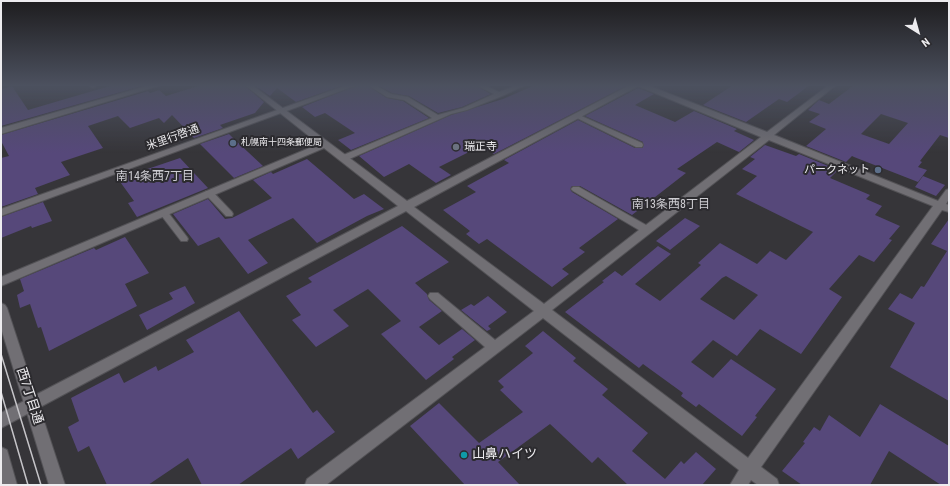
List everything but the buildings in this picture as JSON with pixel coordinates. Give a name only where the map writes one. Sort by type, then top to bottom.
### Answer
[{"type":"street","points":[[1,131],[80,108]]},
{"type":"street","points":[[279,108],[771,485]]},
{"type":"street","name":"米里行啓通","points":[[1,213],[289,108]]},
{"type":"street","points":[[1,421],[593,108]]},
{"type":"street","points":[[697,108],[944,207]]},
{"type":"street","points":[[313,485],[495,348],[804,108]]},
{"type":"street","points":[[1,282],[325,144]]},
{"type":"street","points":[[576,189],[647,230]]},
{"type":"street","points":[[738,485],[944,207],[949,192]]},
{"type":"street","points":[[434,296],[495,348]]},
{"type":"street","name":"西7丁目通","points":[[1,308],[57,485]]},
{"type":"street","points":[[1,455],[9,485]]},
{"type":"lane","points":[[421,108],[437,118]]},
{"type":"lane","points":[[344,158],[437,118],[468,108]]},
{"type":"lane","points":[[577,116],[639,145]]},
{"type":"lane","points":[[209,193],[229,214]]},
{"type":"lane","points":[[164,213],[184,239]]},
{"type":"tram line","points":[[1,354],[41,485]]},
{"type":"tram line","points":[[1,392],[28,485]]},
{"type":"place","name":"札幌南十四条郵便局","points":[[233,143]]},
{"type":"place","name":"瑞正寺","points":[[456,147]]},
{"type":"place","name":"パークネット","points":[[878,170]]},
{"type":"place","name":"山鼻ハイツ","points":[[464,455]]},
{"type":"district","name":"南14条西7丁目","points":[[155,177]]},
{"type":"district","name":"南13条西8丁目","points":[[671,205]]}]
